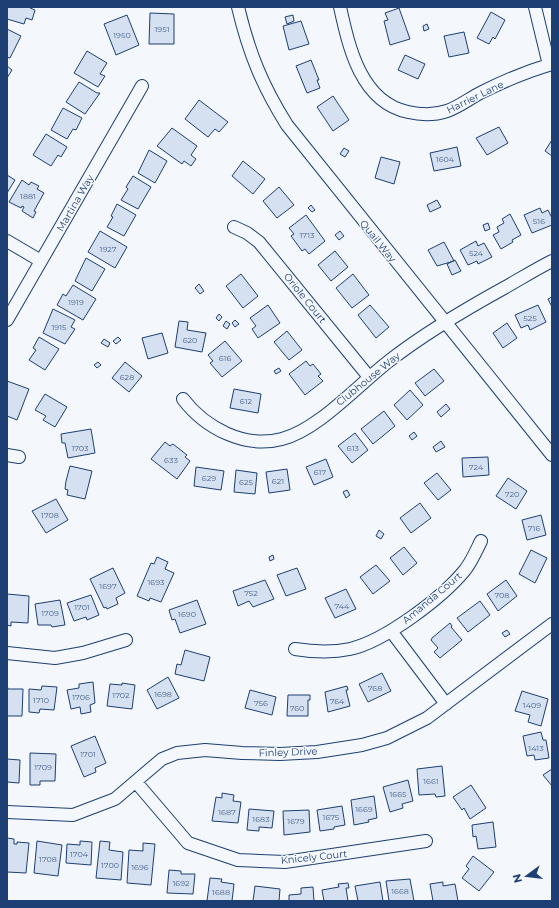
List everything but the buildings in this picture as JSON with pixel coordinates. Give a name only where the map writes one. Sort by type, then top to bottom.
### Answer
[{"type":"street","name":"Quail Way","points":[[238,7],[246,40],[257,70],[270,98],[287,125],[552,455]]},
{"type":"street","name":"Harrier Lane","points":[[340,7],[354,58],[369,88],[388,104],[402,111],[424,114],[447,111],[482,92],[517,77],[551,65]]},
{"type":"street","points":[[535,7],[551,65]]},
{"type":"street","name":"Martina Way","points":[[7,320],[142,86]]},
{"type":"street","name":"Oriole Court","points":[[234,227],[247,233],[259,242],[369,377]]},
{"type":"street","points":[[7,241],[41,261]]},
{"type":"street","name":"Clubhouse Way","points":[[183,399],[200,418],[231,436],[253,441],[280,440],[296,435],[310,427],[408,346],[445,322],[552,261]]},
{"type":"street","points":[[7,455],[19,457]]},
{"type":"street","name":"Amanda Court","points":[[295,648],[314,652],[333,652],[351,649],[367,643],[390,631],[412,617],[453,583],[469,564],[481,541]]},
{"type":"street","name":"Finley Drive","points":[[7,812],[73,815],[115,799],[162,759],[177,753],[205,750],[280,754],[317,752],[362,744],[405,730],[427,718],[552,624]]},
{"type":"street","points":[[390,631],[446,704]]},
{"type":"street","points":[[7,653],[55,658],[83,653],[126,640]]},
{"type":"street","name":"Knicely Court","points":[[136,782],[188,843],[238,860],[285,862],[426,841]]}]
